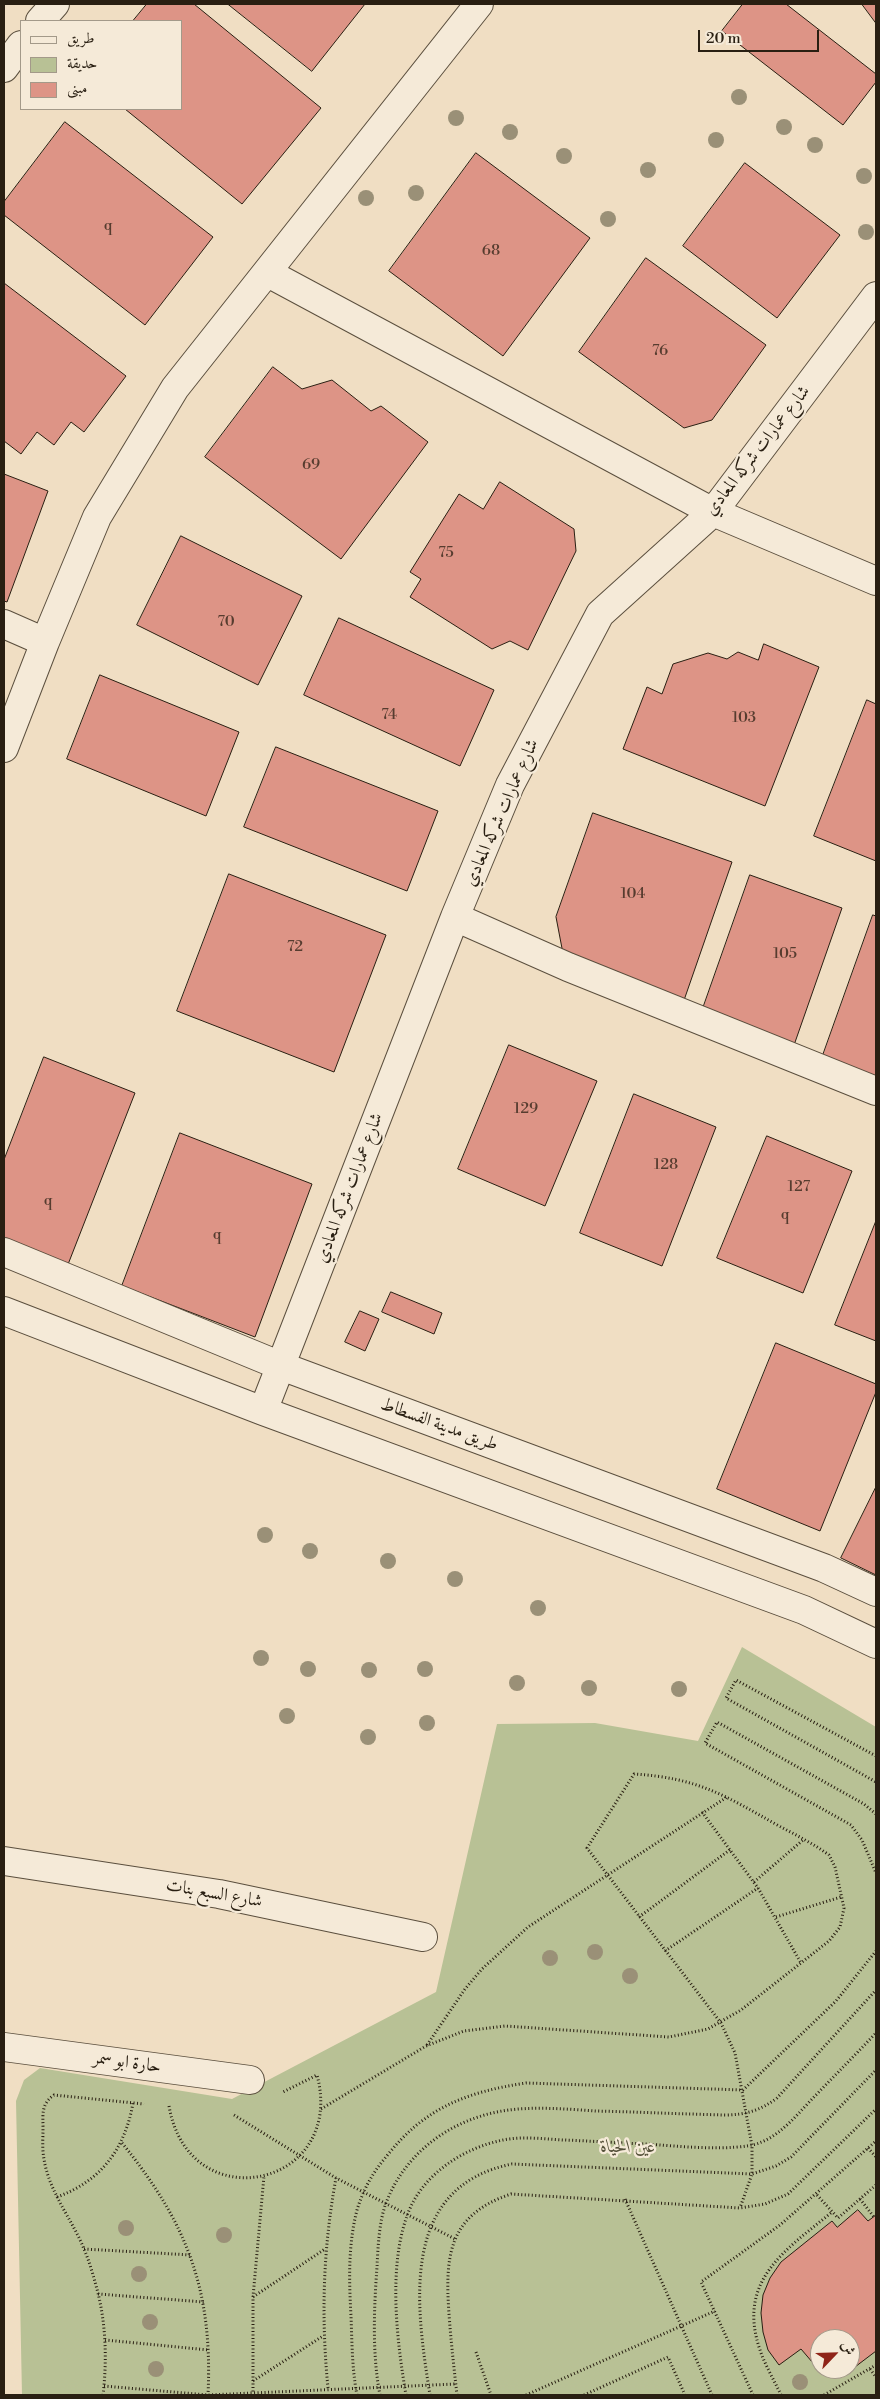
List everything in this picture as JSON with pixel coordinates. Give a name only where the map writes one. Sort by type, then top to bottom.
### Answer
[{"type":"street","points":[[41,20],[54,4]]},
{"type":"street","points":[[4,748],[44,642],[97,517],[175,388],[268,273],[479,4]]},
{"type":"street","points":[[4,68],[20,46]]},
{"type":"street","points":[[268,273],[713,512],[876,581]]},
{"type":"street","name":"شارع عمارات شركه المعادي","points":[[263,1411],[455,917],[510,785],[600,614],[713,512],[876,296]]},
{"type":"street","points":[[4,624],[44,642]]},
{"type":"street","points":[[455,917],[568,967],[876,1091]]},
{"type":"street","name":"طريق مدينة الفسطاط","points":[[4,1252],[281,1366],[824,1568],[876,1592]]},
{"type":"street","points":[[4,1311],[263,1411],[804,1610],[876,1644]]},
{"type":"street","name":"شارع السبع بنات","points":[[4,1861],[219,1894],[423,1937]]},
{"type":"street","name":"حارة ابو سمر","points":[[4,2047],[250,2080]]},
{"type":"path","points":[[876,1756],[736,1680],[726,1698],[876,1782]]},
{"type":"path","points":[[876,1814],[864,1804],[717,1722],[705,1743],[851,1826],[862,1840],[876,1873]]},
{"type":"path","points":[[321,2109],[426,2046],[444,2037],[484,2027],[505,2026],[669,2038],[696,2033],[720,2023],[741,2010],[835,1935],[843,1918],[841,1897],[832,1861],[823,1851],[727,1796],[693,1782],[664,1776],[634,1774],[587,1848],[720,2023],[735,2053],[748,2113],[752,2146],[752,2174],[740,2208]]},
{"type":"path","points":[[426,2046],[465,1989],[501,1951],[528,1927],[727,1796]]},
{"type":"path","points":[[702,1812],[758,1888],[801,1962]]},
{"type":"path","points":[[754,1882],[803,1840]]},
{"type":"path","points":[[639,1918],[731,1849]]},
{"type":"path","points":[[665,1951],[758,1888]]},
{"type":"path","points":[[776,1917],[841,1897]]},
{"type":"path","points":[[357,2395],[350,2264],[353,2231],[363,2192],[377,2168],[414,2125],[436,2109],[464,2097],[493,2088],[526,2083],[743,2090],[836,2002],[876,1951]]},
{"type":"path","points":[[380,2395],[378,2387],[375,2295],[378,2249],[385,2204],[399,2177],[418,2152],[439,2135],[463,2121],[483,2114],[504,2110],[554,2109],[725,2115],[748,2113],[764,2107],[777,2098],[876,1990]]},
{"type":"path","points":[[406,2395],[399,2345],[398,2261],[407,2215],[419,2192],[437,2173],[458,2157],[481,2146],[505,2139],[530,2138],[667,2146],[752,2146],[769,2139],[788,2124],[876,2033]]},
{"type":"path","points":[[430,2395],[421,2305],[422,2265],[429,2227],[440,2208],[454,2191],[490,2168],[512,2164],[752,2174],[776,2166],[792,2157],[876,2070]]},
{"type":"path","points":[[169,2106],[172,2125],[180,2142],[193,2157],[208,2169],[226,2176],[245,2178],[264,2176],[283,2168],[300,2156],[310,2142],[321,2109],[321,2092],[317,2075],[276,2095]]},
{"type":"path","points":[[103,2395],[105,2340],[98,2294],[84,2249],[57,2197],[44,2159],[44,2103],[54,2095],[151,2105]]},
{"type":"path","points":[[57,2197],[74,2191],[102,2171],[122,2142],[130,2123],[133,2103]]},
{"type":"path","points":[[160,2106],[178,2108]]},
{"type":"path","points":[[457,2395],[448,2291],[448,2262],[455,2238],[465,2223],[479,2209],[494,2200],[511,2194],[740,2208],[765,2204],[788,2194],[876,2109]]},
{"type":"path","points":[[235,2115],[243,2111]]},
{"type":"path","points":[[226,2114],[235,2115],[336,2178],[429,2227],[455,2238]]},
{"type":"path","points":[[753,2395],[701,2282],[780,2225],[817,2195],[876,2141]]},
{"type":"path","points":[[122,2142],[150,2177],[173,2215],[191,2256],[204,2302],[209,2350],[208,2395]]},
{"type":"path","points":[[868,2148],[876,2157]]},
{"type":"path","points":[[253,2394],[253,2297],[264,2176]]},
{"type":"path","points":[[328,2388],[323,2336],[325,2248],[336,2178]]},
{"type":"path","points":[[817,2195],[838,2218],[876,2185]]},
{"type":"path","points":[[860,2199],[874,2217]]},
{"type":"path","points":[[625,2200],[712,2395]]},
{"type":"path","points":[[781,2395],[760,2351],[753,2316],[755,2299],[760,2284],[777,2258],[832,2212]]},
{"type":"path","points":[[253,2297],[325,2248]]},
{"type":"path","points":[[84,2249],[191,2256]]},
{"type":"path","points":[[98,2294],[204,2302]]},
{"type":"path","points":[[526,2395],[715,2311]]},
{"type":"path","points":[[253,2381],[323,2336]]},
{"type":"path","points":[[105,2340],[209,2350]]},
{"type":"path","points":[[476,2352],[491,2395]]},
{"type":"path","points":[[584,2395],[668,2357],[685,2395]]},
{"type":"path","points":[[824,2395],[876,2365]]},
{"type":"path","points":[[870,2369],[876,2377]]},
{"type":"path","points":[[104,2386],[208,2395],[253,2394],[328,2388],[456,2384]]},
{"type":"green space","name":"عين الحياة","points":[[742,1647],[876,1727],[876,2395],[22,2395],[16,2101],[24,2080],[40,2068],[232,2099],[436,1992],[497,1724],[595,1723],[698,1741]]},
{"type":"building","points":[[147,4],[194,4],[321,108],[242,204],[126,110],[182,110],[182,20],[134,20]]},
{"type":"building","points":[[228,4],[365,4],[312,71]]},
{"type":"building","points":[[743,4],[786,4],[876,74],[876,82],[843,125],[722,31]]},
{"type":"building","points":[[862,4],[876,4],[876,23]]},
{"type":"building","points":[[65,122],[213,237],[145,325],[4,215],[4,202]]},
{"type":"building","points":[[476,153],[590,238],[503,356],[389,271]]},
{"type":"building","points":[[745,163],[840,235],[777,318],[683,246]]},
{"type":"building","points":[[646,258],[766,345],[712,420],[684,428],[579,352]]},
{"type":"building","points":[[4,283],[126,376],[84,432],[71,422],[54,445],[37,432],[21,454],[4,441]]},
{"type":"building","points":[[273,367],[302,389],[332,380],[371,411],[381,406],[428,442],[341,559],[205,457]]},
{"type":"building","points":[[4,474],[48,491],[7,602],[4,601]]},
{"type":"building","points":[[500,482],[574,529],[576,551],[528,650],[510,641],[492,649],[410,597],[421,579],[410,572],[459,494],[483,509]]},
{"type":"building","points":[[181,536],[302,596],[258,685],[137,625]]},
{"type":"building","points":[[339,618],[494,690],[460,766],[304,695]]},
{"type":"building","points":[[764,644],[819,667],[765,806],[623,749],[647,687],[662,694],[673,664],[708,653],[727,659],[738,652],[758,660]]},
{"type":"building","points":[[100,675],[239,732],[206,816],[67,759]]},
{"type":"building","points":[[867,700],[876,704],[876,861],[814,836]]},
{"type":"building","points":[[276,747],[438,811],[407,891],[244,827]]},
{"type":"building","points":[[593,813],[732,862],[682,1006],[565,964],[556,917]]},
{"type":"building","points":[[229,874],[386,935],[334,1072],[177,1011]]},
{"type":"building","points":[[750,875],[842,908],[793,1048],[701,1014]]},
{"type":"building","points":[[873,915],[876,916],[876,1077],[822,1058]]},
{"type":"building","points":[[509,1045],[597,1081],[545,1206],[458,1169]]},
{"type":"building","points":[[44,1057],[135,1093],[67,1267],[4,1242],[4,1160]]},
{"type":"building","points":[[634,1094],[716,1127],[662,1266],[580,1233]]},
{"type":"building","points":[[180,1133],[312,1184],[255,1337],[122,1286]]},
{"type":"building","points":[[767,1136],[852,1171],[803,1293],[717,1258]]},
{"type":"building","points":[[876,1221],[876,1341],[835,1325]]},
{"type":"building","points":[[391,1292],[442,1313],[434,1334],[382,1312]]},
{"type":"building","points":[[360,1311],[379,1319],[365,1351],[345,1342]]},
{"type":"building","points":[[776,1343],[876,1384],[876,1392],[820,1531],[717,1489]]},
{"type":"building","points":[[876,1487],[876,1575],[841,1558]]},
{"type":"building","points":[[858,2210],[868,2221],[876,2215],[876,2351],[860,2363],[860,2329],[810,2329],[810,2360],[801,2349],[779,2365],[768,2350],[763,2332],[761,2313],[763,2295],[770,2278],[781,2262],[832,2221],[837,2227]]}]
